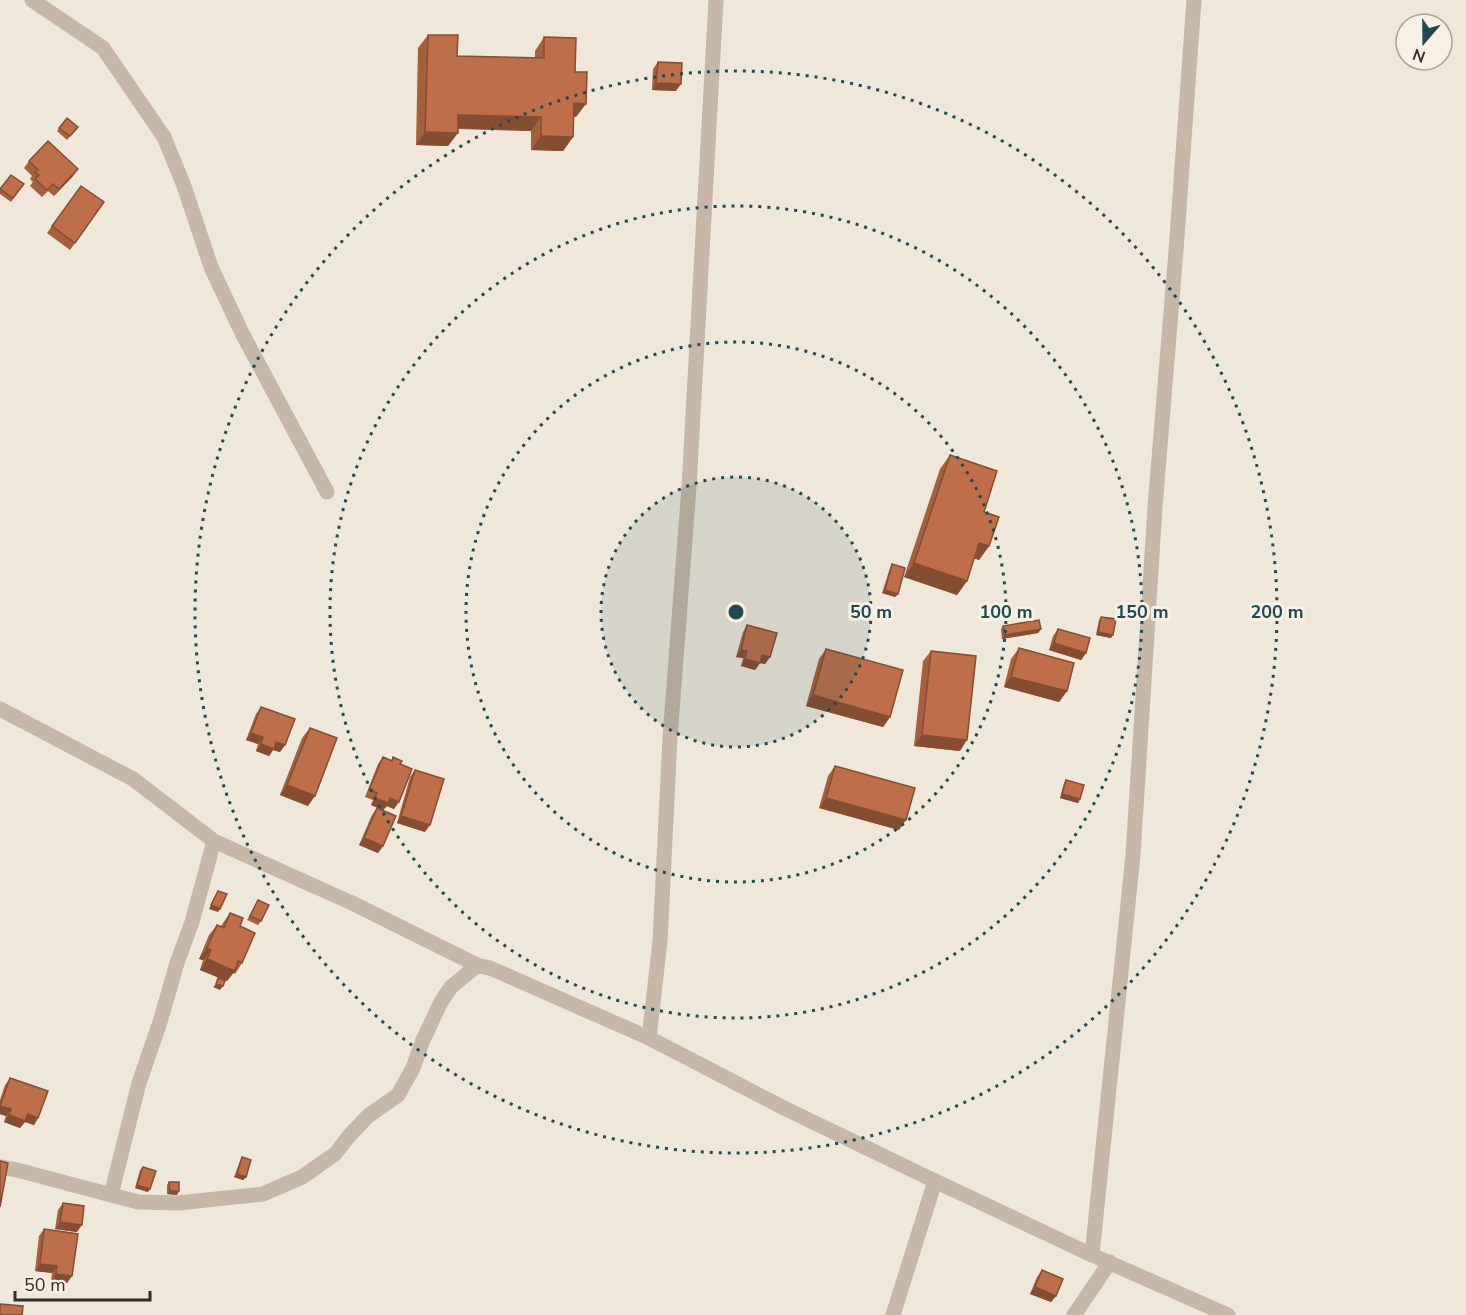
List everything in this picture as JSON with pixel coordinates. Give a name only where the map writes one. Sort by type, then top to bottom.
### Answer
[{"type":"street","points":[[32,0],[103,48],[164,137],[184,186],[211,267],[242,333],[327,492]]},
{"type":"street","points":[[649,1038],[660,940],[670,738],[689,487],[716,0]]},
{"type":"street","points":[[1092,1255],[1133,855],[1155,507],[1194,0]]},
{"type":"street","points":[[0,709],[133,779],[214,841],[352,903],[479,966],[490,968],[649,1038],[784,1108],[935,1181],[1092,1255],[1228,1315]]},
{"type":"street","points":[[111,1195],[139,1083],[192,922],[214,841]]},
{"type":"street","points":[[0,1167],[138,1202],[179,1203],[263,1194],[302,1177],[335,1154],[368,1116],[398,1095],[413,1068],[441,1002],[451,987],[479,966]]},
{"type":"street","points":[[893,1315],[935,1181]]},
{"type":"street","points":[[1074,1315],[1110,1262]]},
{"type":"building","points":[[428,35],[458,35],[457,56],[544,58],[544,37],[576,38],[575,72],[587,72],[586,104],[574,103],[573,137],[541,136],[541,117],[458,115],[458,133],[425,132]]},
{"type":"building","points":[[658,62],[682,63],[681,84],[656,83]]},
{"type":"building","points":[[67,118],[78,127],[70,136],[59,128]]},
{"type":"building","points":[[48,141],[78,169],[59,189],[53,184],[47,190],[35,179],[39,175],[35,172],[38,170],[29,161]]},
{"type":"building","points":[[11,175],[24,184],[13,198],[0,189]]},
{"type":"building","points":[[81,186],[104,202],[75,243],[52,226]]},
{"type":"building","points":[[950,455],[997,471],[984,512],[999,517],[989,546],[979,543],[967,581],[914,563]]},
{"type":"building","points":[[892,564],[905,568],[898,594],[885,590]]},
{"type":"building","points":[[1101,617],[1116,619],[1113,635],[1098,632]]},
{"type":"building","points":[[1039,620],[1041,629],[1005,635],[1003,626]]},
{"type":"building","points":[[747,625],[777,633],[770,657],[762,655],[760,663],[745,659],[747,651],[741,650]]},
{"type":"building","points":[[1058,629],[1090,638],[1086,653],[1054,643]]},
{"type":"building","points":[[1019,648],[1074,663],[1067,691],[1011,677]]},
{"type":"building","points":[[826,649],[903,670],[890,717],[813,695]]},
{"type":"building","points":[[931,651],[976,656],[967,740],[922,735]]},
{"type":"building","points":[[261,707],[295,719],[285,745],[276,742],[274,749],[261,744],[263,737],[251,733]]},
{"type":"building","points":[[310,728],[337,738],[315,796],[287,785]]},
{"type":"building","points":[[383,757],[392,761],[393,757],[402,761],[400,764],[412,769],[399,802],[390,798],[388,803],[375,798],[377,793],[369,790]]},
{"type":"building","points":[[835,766],[915,788],[906,820],[826,798]]},
{"type":"building","points":[[415,770],[444,779],[430,825],[401,816]]},
{"type":"building","points":[[1066,780],[1084,785],[1080,799],[1062,794]]},
{"type":"building","points":[[377,808],[396,816],[383,846],[364,838]]},
{"type":"building","points":[[218,891],[227,894],[220,909],[211,905]]},
{"type":"building","points":[[258,900],[269,905],[261,921],[250,916]]},
{"type":"building","points":[[230,913],[243,918],[240,926],[255,933],[242,963],[238,961],[235,971],[207,959],[211,950],[207,948],[217,925],[224,928]]},
{"type":"building","points":[[218,978],[225,981],[223,986],[216,984]]},
{"type":"building","points":[[10,1078],[48,1091],[38,1118],[28,1114],[25,1121],[9,1115],[11,1109],[0,1106]]},
{"type":"building","points":[[242,1157],[251,1160],[246,1177],[237,1174]]},
{"type":"building","points":[[0,1161],[8,1163],[0,1207]]},
{"type":"building","points":[[143,1167],[156,1171],[150,1189],[137,1185]]},
{"type":"building","points":[[169,1182],[179,1182],[179,1191],[170,1191]]},
{"type":"building","points":[[63,1203],[84,1206],[82,1225],[60,1222]]},
{"type":"building","points":[[44,1229],[78,1234],[72,1276],[56,1274],[57,1266],[40,1264]]},
{"type":"building","points":[[1042,1270],[1063,1279],[1056,1296],[1035,1287]]},
{"type":"building","points":[[0,1304],[23,1306],[22,1315],[0,1315]]}]
